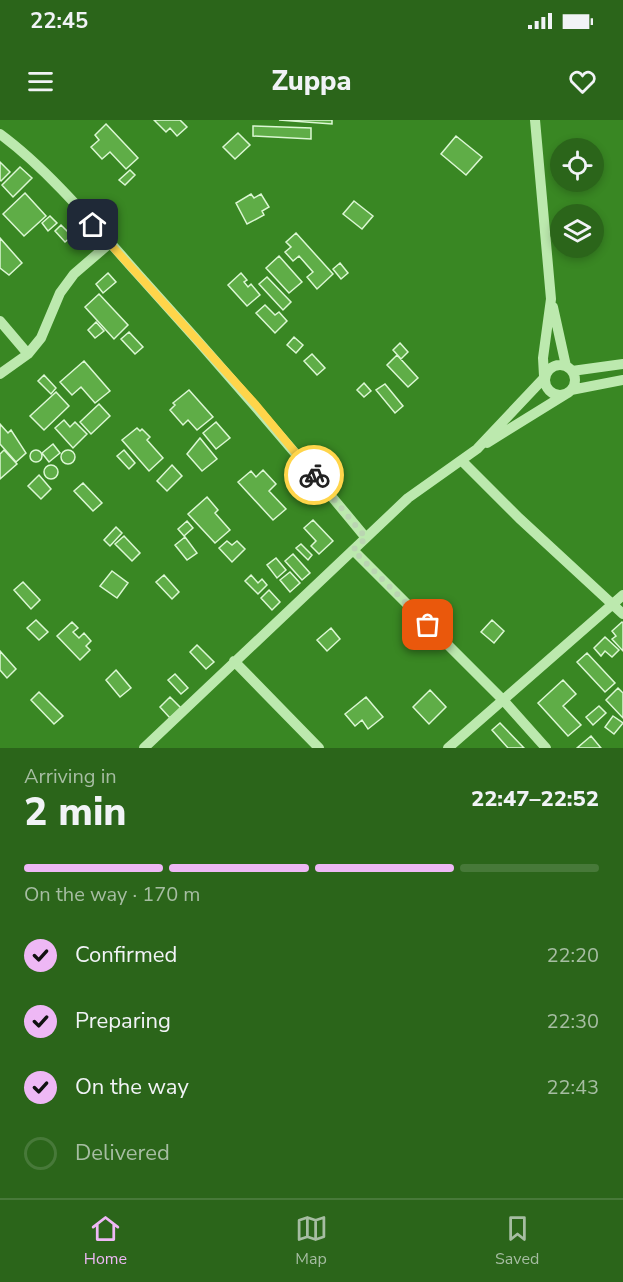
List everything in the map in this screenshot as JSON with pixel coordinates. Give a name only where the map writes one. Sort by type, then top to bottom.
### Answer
[{"type":"street","points":[[144,748],[408,498],[477,449],[568,392],[575,383],[551,298],[535,120]]},
{"type":"street","points":[[0,134],[18,147],[110,243],[256,405],[366,538]]},
{"type":"street","points":[[0,374],[28,354],[40,338],[60,293],[74,274],[110,243]]},
{"type":"street","points":[[551,298],[543,358],[544,377],[550,392],[568,392],[623,380]]},
{"type":"street","points":[[0,321],[28,354]]},
{"type":"street","points":[[477,449],[553,366],[569,368],[623,364]]},
{"type":"street","points":[[462,461],[519,518],[623,614]]},
{"type":"street","points":[[353,550],[504,701],[546,748]]},
{"type":"street","points":[[448,748],[614,606],[623,595]]},
{"type":"street","points":[[234,661],[319,748]]},
{"type":"building","points":[[154,120],[180,120],[187,127],[177,136],[170,128],[166,132]]},
{"type":"building","points":[[279,120],[332,120],[332,124]]},
{"type":"building","points":[[106,124],[138,158],[126,169],[110,152],[102,159],[91,147],[99,140],[95,135]]},
{"type":"building","points":[[253,126],[311,128],[311,139],[253,136]]},
{"type":"building","points":[[238,133],[250,145],[235,159],[223,147]]},
{"type":"building","points":[[456,136],[482,157],[466,175],[441,154]]},
{"type":"building","points":[[0,162],[10,172],[1,181],[0,180]]},
{"type":"building","points":[[20,167],[32,178],[13,197],[2,185]]},
{"type":"building","points":[[130,170],[135,175],[125,185],[119,180]]},
{"type":"building","points":[[25,193],[46,216],[24,236],[3,214]]},
{"type":"building","points":[[251,194],[254,198],[261,194],[269,207],[262,211],[264,215],[247,224],[236,203]]},
{"type":"building","points":[[354,201],[373,216],[362,229],[343,214]]},
{"type":"building","points":[[50,216],[57,223],[48,231],[42,223]]},
{"type":"building","points":[[61,225],[72,236],[65,242],[55,231]]},
{"type":"building","points":[[296,233],[333,274],[317,289],[307,277],[313,272],[299,256],[293,261],[285,252],[291,247],[286,242]]},
{"type":"building","points":[[0,238],[22,263],[9,275],[0,268]]},
{"type":"building","points":[[279,256],[302,282],[289,293],[266,268]]},
{"type":"building","points":[[340,263],[348,273],[341,279],[333,269]]},
{"type":"building","points":[[108,273],[116,282],[103,293],[96,284]]},
{"type":"building","points":[[241,273],[247,280],[244,282],[248,287],[251,284],[260,295],[247,306],[228,285]]},
{"type":"building","points":[[267,277],[291,302],[283,310],[259,284]]},
{"type":"building","points":[[99,294],[128,325],[114,339],[85,307]]},
{"type":"building","points":[[265,305],[275,315],[279,312],[287,321],[275,333],[256,313]]},
{"type":"building","points":[[96,322],[104,331],[95,338],[88,330]]},
{"type":"building","points":[[129,332],[143,347],[135,354],[121,339]]},
{"type":"building","points":[[294,337],[303,345],[296,353],[287,345]]},
{"type":"building","points":[[400,343],[408,352],[401,359],[393,350]]},
{"type":"building","points":[[312,354],[325,368],[317,375],[304,361]]},
{"type":"building","points":[[397,355],[418,378],[408,387],[387,365]]},
{"type":"building","points":[[84,361],[110,391],[95,403],[81,387],[72,395],[60,382]]},
{"type":"building","points":[[44,375],[56,388],[51,394],[38,381]]},
{"type":"building","points":[[364,383],[371,391],[364,397],[357,390]]},
{"type":"building","points":[[385,384],[403,406],[395,413],[376,390]]},
{"type":"building","points":[[189,390],[213,417],[197,430],[188,420],[183,425],[170,410],[175,405],[173,403]]},
{"type":"building","points":[[56,392],[69,406],[44,430],[30,416]]},
{"type":"building","points":[[99,404],[110,416],[91,434],[80,422]]},
{"type":"building","points":[[64,420],[70,427],[75,422],[87,434],[73,448],[55,428]]},
{"type":"building","points":[[216,422],[230,438],[216,449],[203,433]]},
{"type":"building","points":[[0,424],[8,433],[11,430],[26,453],[16,462],[0,444]]},
{"type":"building","points":[[137,428],[140,431],[142,429],[150,437],[147,440],[163,458],[149,471],[122,440]]},
{"type":"building","points":[[200,438],[217,459],[202,471],[187,454]]},
{"type":"building","points":[[53,444],[60,453],[49,462],[42,453]]},
{"type":"building","points":[[4,450],[17,464],[0,479],[0,454]]},
{"type":"building","points":[[38,450],[42,456],[38,462],[34,462],[30,454]]},
{"type":"building","points":[[65,450],[71,450],[75,457],[71,464],[65,464],[61,460],[61,454]]},
{"type":"building","points":[[124,450],[135,463],[129,469],[117,456]]},
{"type":"building","points":[[51,465],[56,467],[58,472],[56,477],[51,479],[46,477],[44,472],[46,467]]},
{"type":"building","points":[[172,465],[182,476],[167,491],[157,481]]},
{"type":"building","points":[[263,470],[276,484],[269,491],[286,509],[273,520],[238,482],[251,471],[256,477]]},
{"type":"building","points":[[39,475],[51,489],[41,499],[28,486]]},
{"type":"building","points":[[83,483],[102,503],[93,511],[74,491]]},
{"type":"building","points":[[207,497],[218,510],[215,513],[230,530],[215,543],[188,514]]},
{"type":"building","points":[[313,520],[333,541],[319,554],[311,546],[316,541],[304,528]]},
{"type":"building","points":[[187,521],[193,528],[184,536],[178,529]]},
{"type":"building","points":[[116,527],[122,533],[110,546],[104,540]]},
{"type":"building","points":[[124,536],[140,553],[132,561],[115,544]]},
{"type":"building","points":[[185,537],[197,553],[187,560],[175,545]]},
{"type":"building","points":[[227,541],[232,545],[237,541],[245,549],[232,562],[219,548]]},
{"type":"building","points":[[301,544],[312,555],[308,560],[296,548]]},
{"type":"building","points":[[293,554],[310,573],[302,580],[285,561]]},
{"type":"building","points":[[276,558],[286,570],[277,578],[267,565]]},
{"type":"building","points":[[112,571],[128,583],[117,598],[100,586]]},
{"type":"building","points":[[290,572],[300,583],[290,592],[280,580]]},
{"type":"building","points":[[164,575],[179,592],[172,599],[156,582]]},
{"type":"building","points":[[251,575],[258,583],[262,579],[267,585],[258,594],[245,581]]},
{"type":"building","points":[[23,582],[40,600],[31,609],[14,590]]},
{"type":"building","points":[[269,590],[280,602],[272,610],[261,598]]},
{"type":"building","points":[[36,620],[48,632],[39,640],[27,628]]},
{"type":"building","points":[[492,620],[504,631],[494,643],[481,632]]},
{"type":"building","points":[[72,622],[78,628],[73,632],[79,638],[84,633],[91,641],[86,646],[90,650],[80,660],[57,636]]},
{"type":"building","points":[[622,622],[623,651],[612,639],[616,636],[612,631]]},
{"type":"building","points":[[331,628],[340,639],[327,651],[317,640]]},
{"type":"building","points":[[605,637],[619,650],[612,657],[605,651],[601,656],[594,648]]},
{"type":"building","points":[[197,645],[214,662],[206,669],[190,652]]},
{"type":"building","points":[[0,651],[16,669],[7,678],[0,670]]},
{"type":"building","points":[[587,653],[615,683],[605,692],[577,662]]},
{"type":"building","points":[[116,670],[131,688],[120,697],[106,680]]},
{"type":"building","points":[[175,674],[188,688],[181,694],[168,680]]},
{"type":"building","points":[[563,680],[576,694],[563,706],[581,725],[568,736],[538,703]]},
{"type":"building","points":[[618,688],[623,693],[623,718],[606,700]]},
{"type":"building","points":[[430,690],[446,707],[429,724],[413,707]]},
{"type":"building","points":[[39,692],[63,716],[54,724],[31,700]]},
{"type":"building","points":[[170,697],[181,708],[170,718],[160,707]]},
{"type":"building","points":[[366,697],[383,717],[368,729],[362,720],[355,726],[345,714]]},
{"type":"building","points":[[599,706],[606,713],[593,725],[586,717]]},
{"type":"building","points":[[613,716],[623,723],[614,734],[605,727]]},
{"type":"building","points":[[500,723],[524,748],[508,748],[492,730]]},
{"type":"building","points":[[591,736],[601,748],[577,748]]},
{"type":"way so far","points":[[314,475],[366,538],[353,550],[428,625]]},
{"type":"route","points":[[93,225],[256,405],[314,475]]}]
